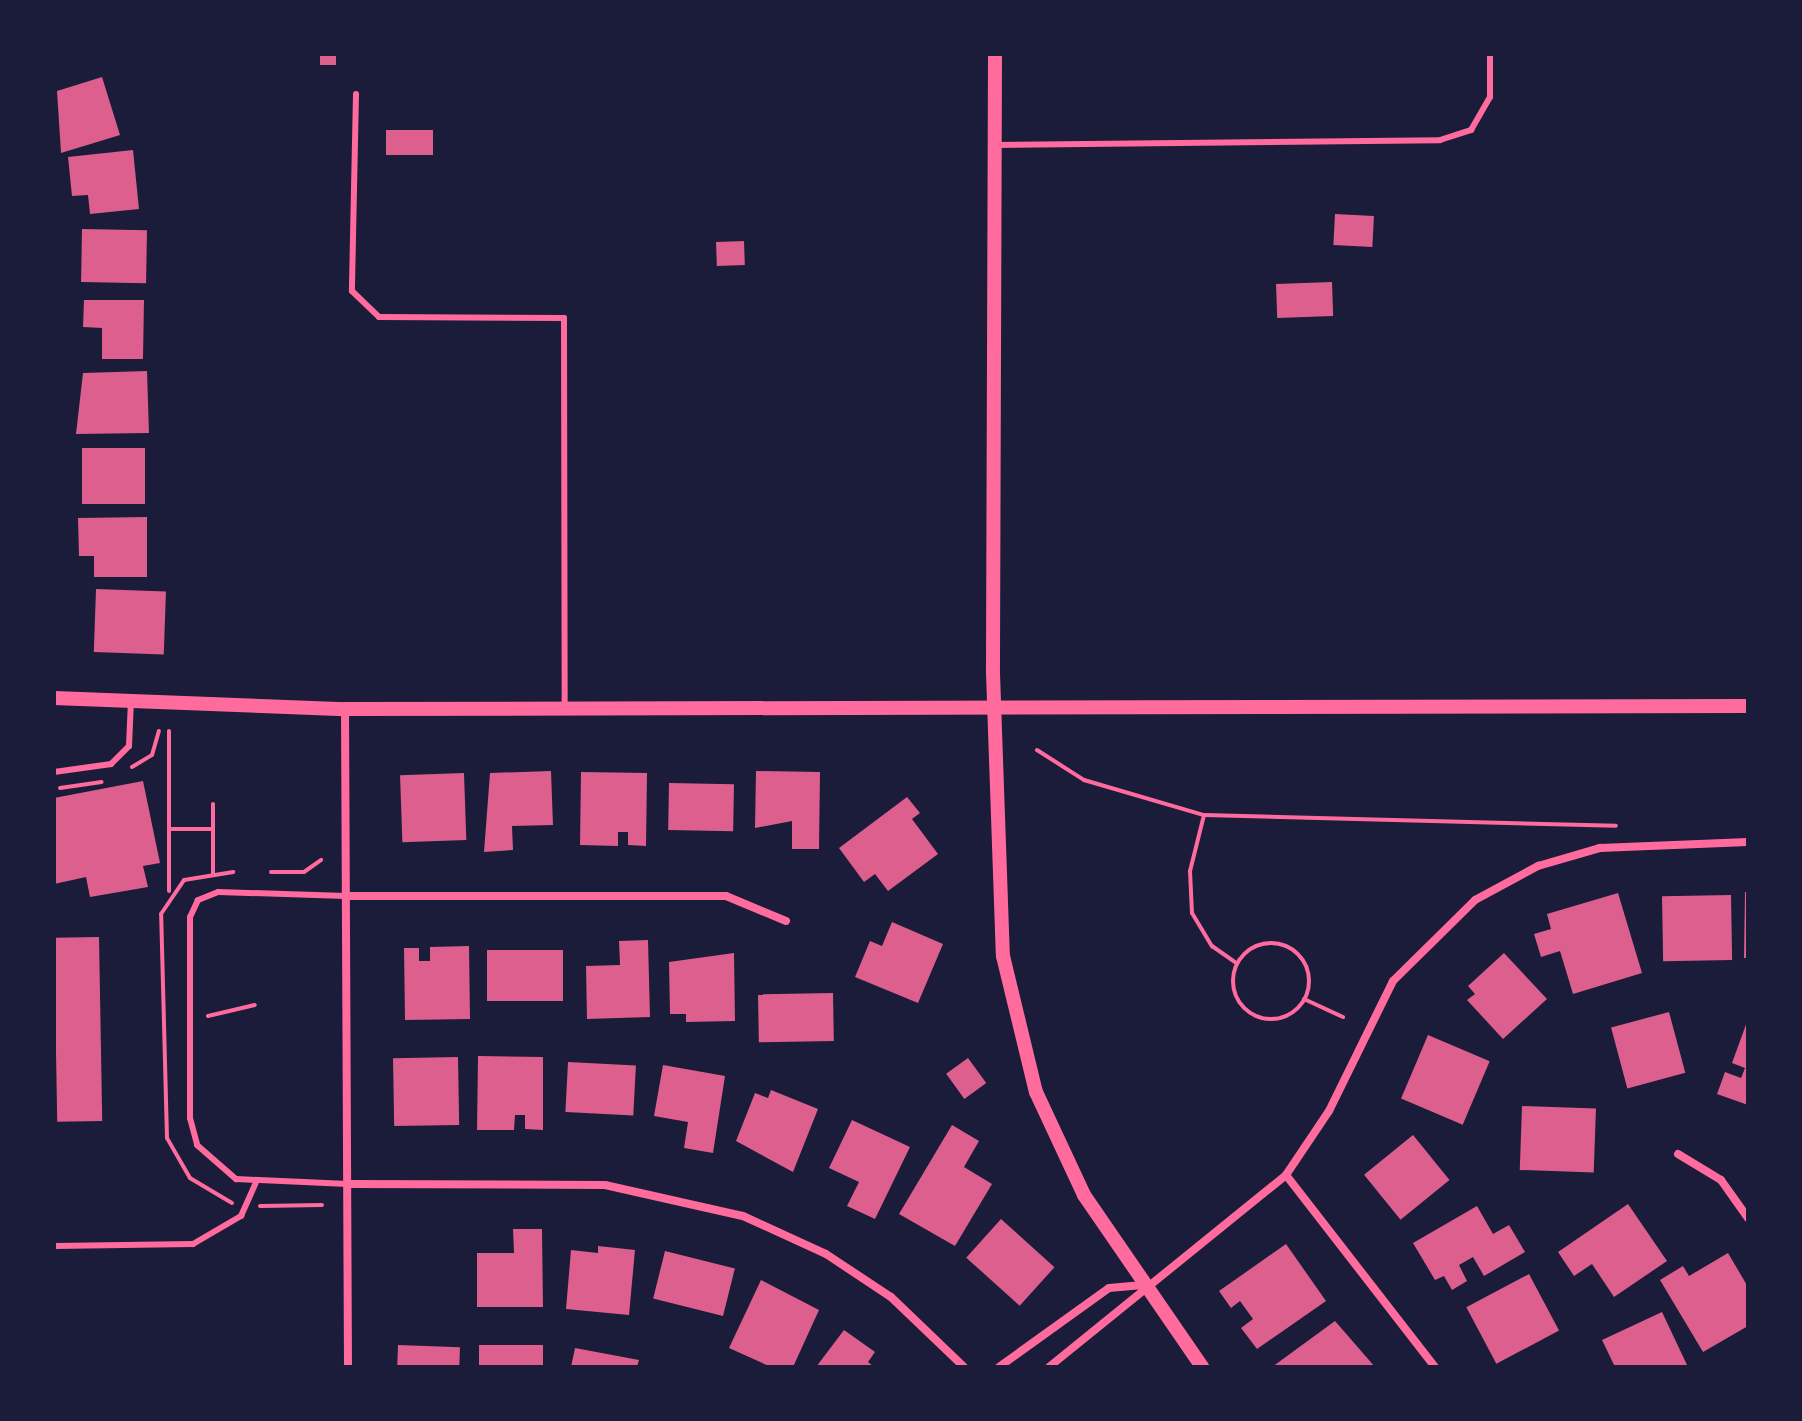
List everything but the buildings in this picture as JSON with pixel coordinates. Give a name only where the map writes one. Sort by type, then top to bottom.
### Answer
[{"type":"street","points":[[995,54],[996,708],[1003,956],[1036,1092],[1084,1195],[1202,1367]]},
{"type":"street","points":[[54,698],[130,698],[345,709],[1748,706]]},
{"type":"street","points":[[345,709],[348,1367]]},
{"type":"street","points":[[1049,1367],[1125,1312],[1143,1285],[1286,1175],[1329,1111],[1393,981],[1475,900],[1538,866],[1600,848],[1748,842]]},
{"type":"street","points":[[346,896],[726,896],[786,921]]},
{"type":"street","points":[[1678,1154],[1721,1180],[1748,1218]]},
{"type":"street","points":[[1286,1175],[1435,1367]]},
{"type":"street","points":[[348,1184],[605,1185],[743,1216],[826,1254],[891,1297],[964,1367]]},
{"type":"street","points":[[999,1367],[1109,1288],[1143,1285]]},
{"type":"lane","points":[[994,145],[1440,140],[1471,130],[1490,97],[1490,54]]},
{"type":"lane","points":[[356,94],[352,291],[379,317],[564,318],[565,709]]},
{"type":"lane","points":[[54,772],[111,764],[129,746],[130,698]]},
{"type":"lane","points":[[346,896],[218,892],[198,900],[190,917],[190,1118],[197,1145],[212,1164],[256,1183],[348,1184]]},
{"type":"lane","points":[[54,1246],[193,1244],[241,1216],[256,1183]]},
{"type":"path","points":[[169,731],[169,892]]},
{"type":"path","points":[[1037,750],[1084,780],[1204,815],[1616,826]]},
{"type":"path","points":[[213,804],[213,873]]},
{"type":"path","points":[[1204,815],[1190,871],[1192,913],[1212,946],[1236,963]]},
{"type":"path","points":[[169,829],[213,829]]},
{"type":"path","points":[[271,872],[304,872],[321,860]]},
{"type":"path","points":[[1257,944],[1294,949],[1309,972],[1304,999],[1275,1020],[1248,1012],[1234,989],[1236,963],[1257,944]]},
{"type":"path","points":[[1304,999],[1343,1017]]},
{"type":"path","points":[[208,1016],[255,1005]]}]
